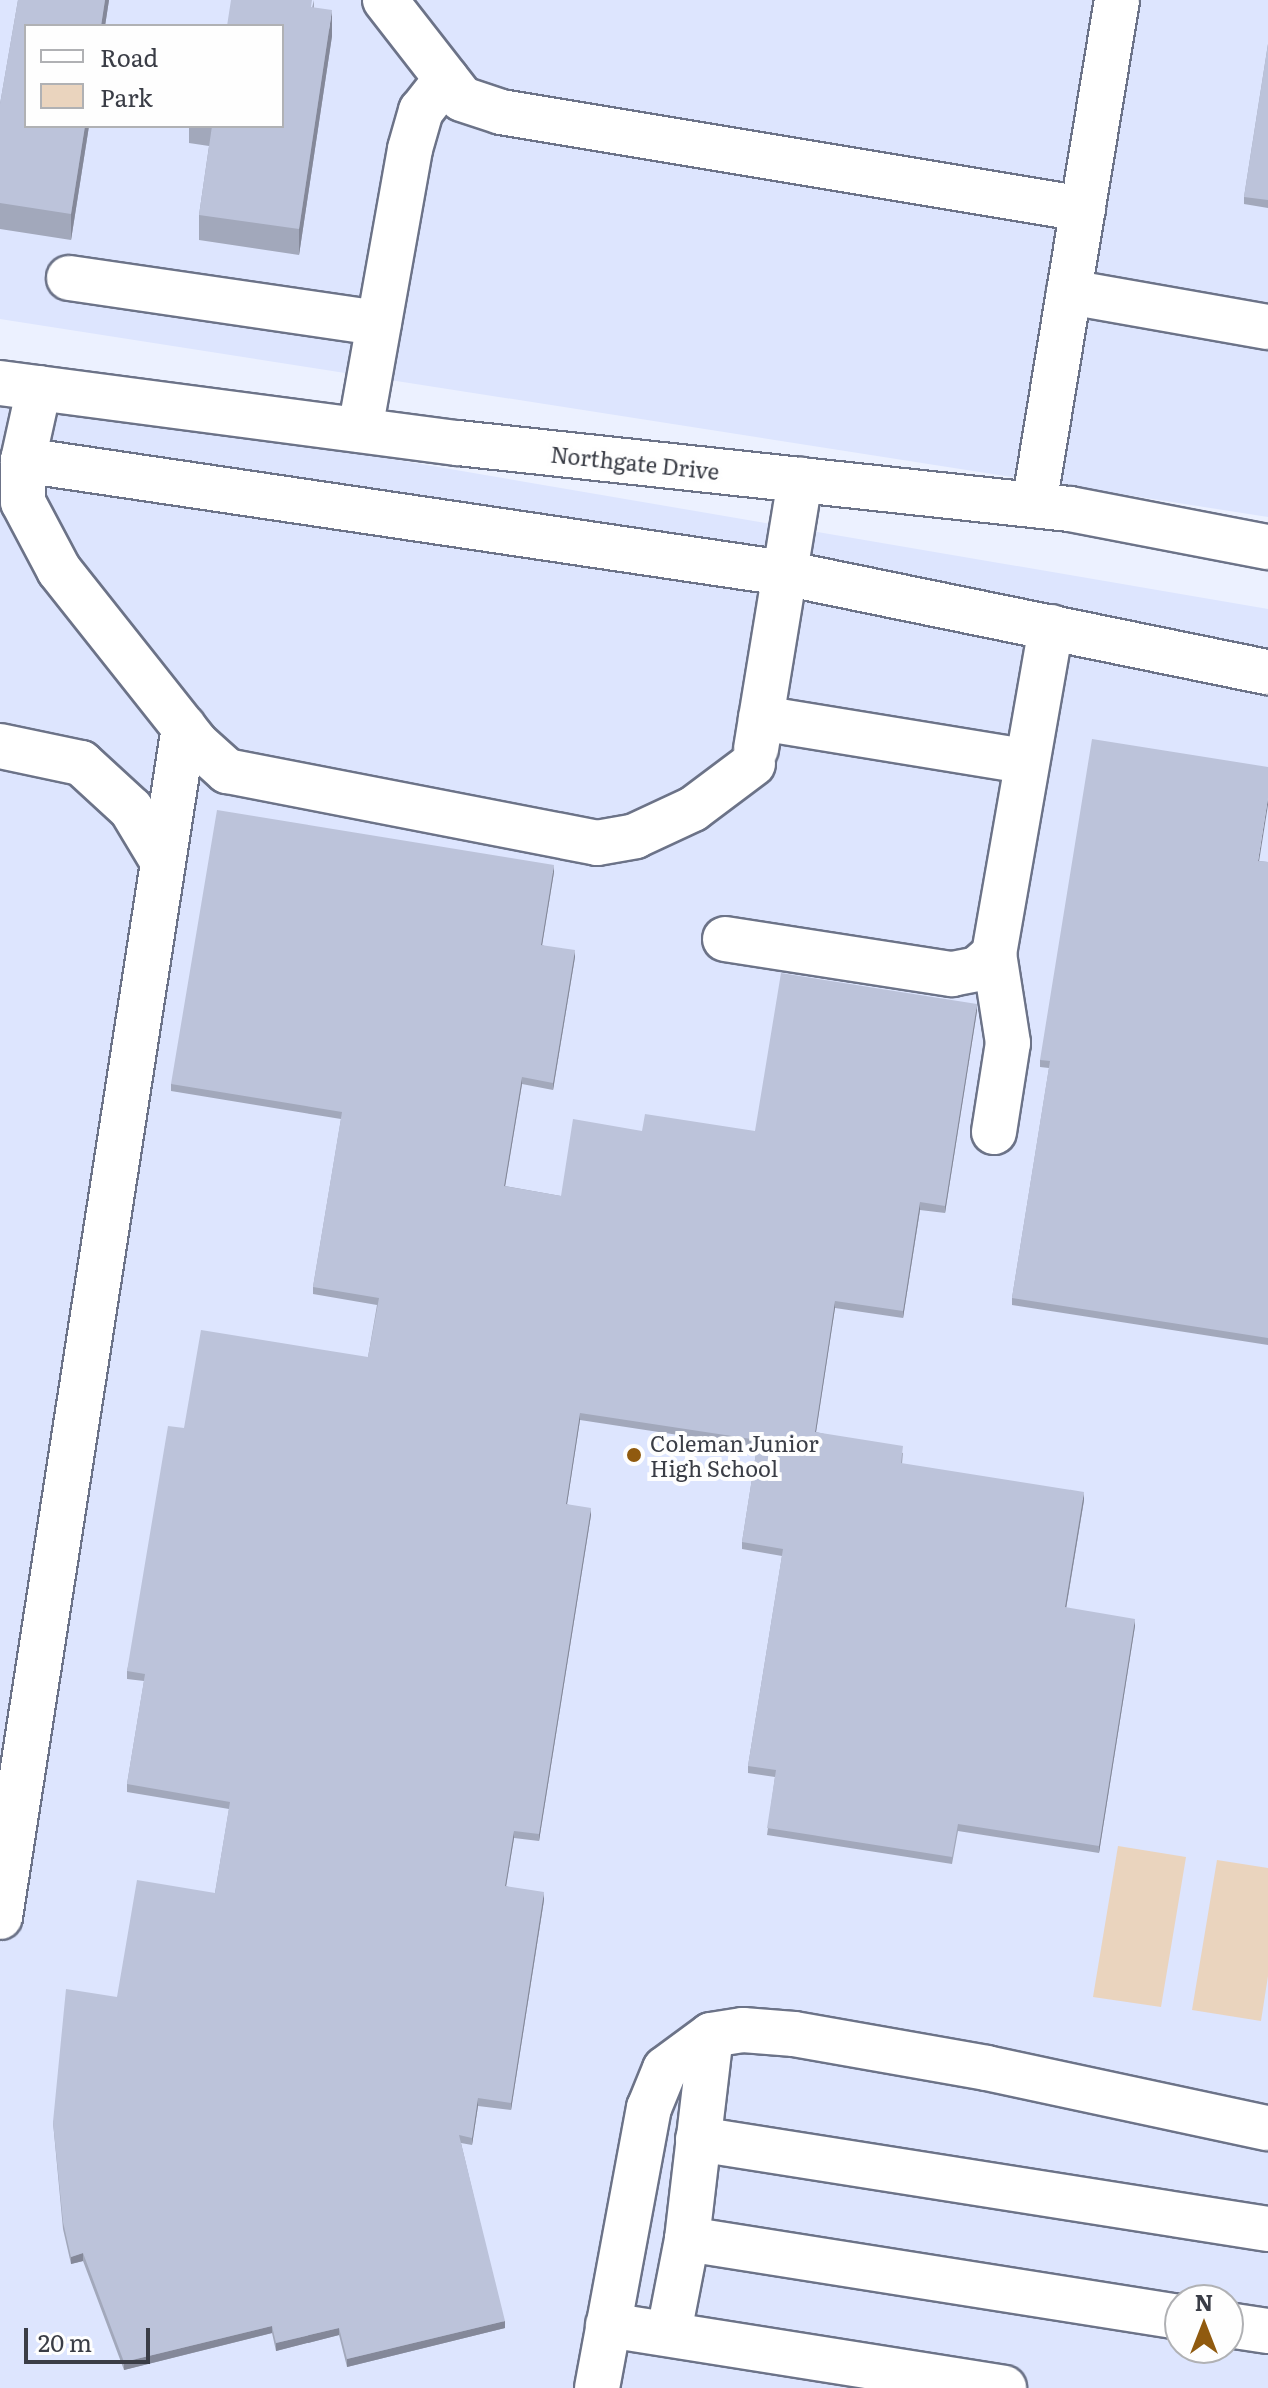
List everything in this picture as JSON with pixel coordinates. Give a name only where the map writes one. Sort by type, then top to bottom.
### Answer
[{"type":"street","points":[[385,0],[462,99],[501,112],[1083,209]]},
{"type":"street","points":[[1034,505],[1117,0]]},
{"type":"street","points":[[360,430],[410,149],[421,111],[446,79]]},
{"type":"street","points":[[69,278],[379,323]]},
{"type":"street","points":[[1069,292],[1268,327]]},
{"type":"street","points":[[20,386],[23,502],[59,570],[184,727],[227,771],[597,843],[635,836],[693,809],[757,744],[800,480]]},
{"type":"street","name":"Northgate Drive","points":[[20,386],[360,430],[1034,505],[1268,547]]},
{"type":"street","points":[[23,460],[784,573],[1268,672]]},
{"type":"street","points":[[994,1132],[1008,1043],[994,954],[1024,761],[1051,627]]},
{"type":"street","points":[[0,1917],[184,727]]},
{"type":"street","points":[[757,744],[1024,761]]},
{"type":"street","points":[[0,746],[81,763],[131,809],[163,862]]},
{"type":"street","points":[[725,939],[952,974],[977,969],[994,954]]},
{"type":"street","points":[[597,2388],[649,2108],[665,2069],[711,2035],[743,2030],[794,2034],[987,2068],[1268,2128]]},
{"type":"street","points":[[669,2332],[687,2239],[711,2035]]},
{"type":"street","points":[[698,2139],[1268,2229]]},
{"type":"street","points":[[687,2239],[1164,2314]]},
{"type":"street","points":[[608,2325],[669,2332],[1004,2388]]},
{"type":"street","points":[[1244,2327],[1268,2331]]},
{"type":"shaded area","points":[[0,0],[1268,0],[1268,517],[0,319]]},
{"type":"shaded area","name":"Coleman Junior High School","points":[[0,392],[1268,609],[1268,2388],[0,2388]]},
{"type":"green space","points":[[1118,1846],[1186,1857],[1161,2007],[1093,1997]]},
{"type":"green space","points":[[1217,1860],[1268,1868],[1268,1976],[1261,2021],[1192,2010]]},
{"type":"building","points":[[18,0],[105,0],[101,24],[24,24],[24,128],[85,128],[71,214],[0,203],[0,104]]},
{"type":"building","points":[[231,0],[312,0],[311,7],[332,10],[299,229],[199,215],[212,128],[284,128],[284,24],[227,24]]},
{"type":"building","points":[[1268,44],[1268,200],[1244,197]]},
{"type":"building","points":[[1092,739],[1268,767],[1268,798],[1258,861],[1268,862],[1268,1338],[1012,1298],[1050,1061],[1040,1060]]},
{"type":"building","points":[[217,810],[554,865],[541,945],[575,950],[553,1083],[522,1077],[504,1186],[561,1196],[573,1119],[642,1131],[645,1114],[755,1131],[781,973],[977,1004],[945,1206],[920,1202],[903,1311],[835,1301],[815,1432],[903,1446],[901,1463],[1084,1492],[1065,1607],[1135,1619],[1099,1846],[958,1824],[952,1857],[767,1828],[776,1770],[748,1766],[783,1549],[742,1542],[758,1440],[580,1413],[566,1504],[591,1508],[539,1834],[514,1831],[505,1886],[544,1892],[511,2103],[478,2098],[472,2138],[459,2135],[505,2321],[347,2359],[339,2328],[276,2343],[272,2326],[124,2362],[83,2253],[71,2257],[63,2222],[53,2122],[66,1989],[117,1997],[137,1880],[215,1893],[230,1802],[127,1784],[145,1674],[127,1671],[168,1426],[184,1428],[201,1330],[368,1357],[379,1298],[313,1287],[342,1112],[171,1084]]},
{"type":"place","name":"Coleman Junior High School","points":[[634,1455]]}]
